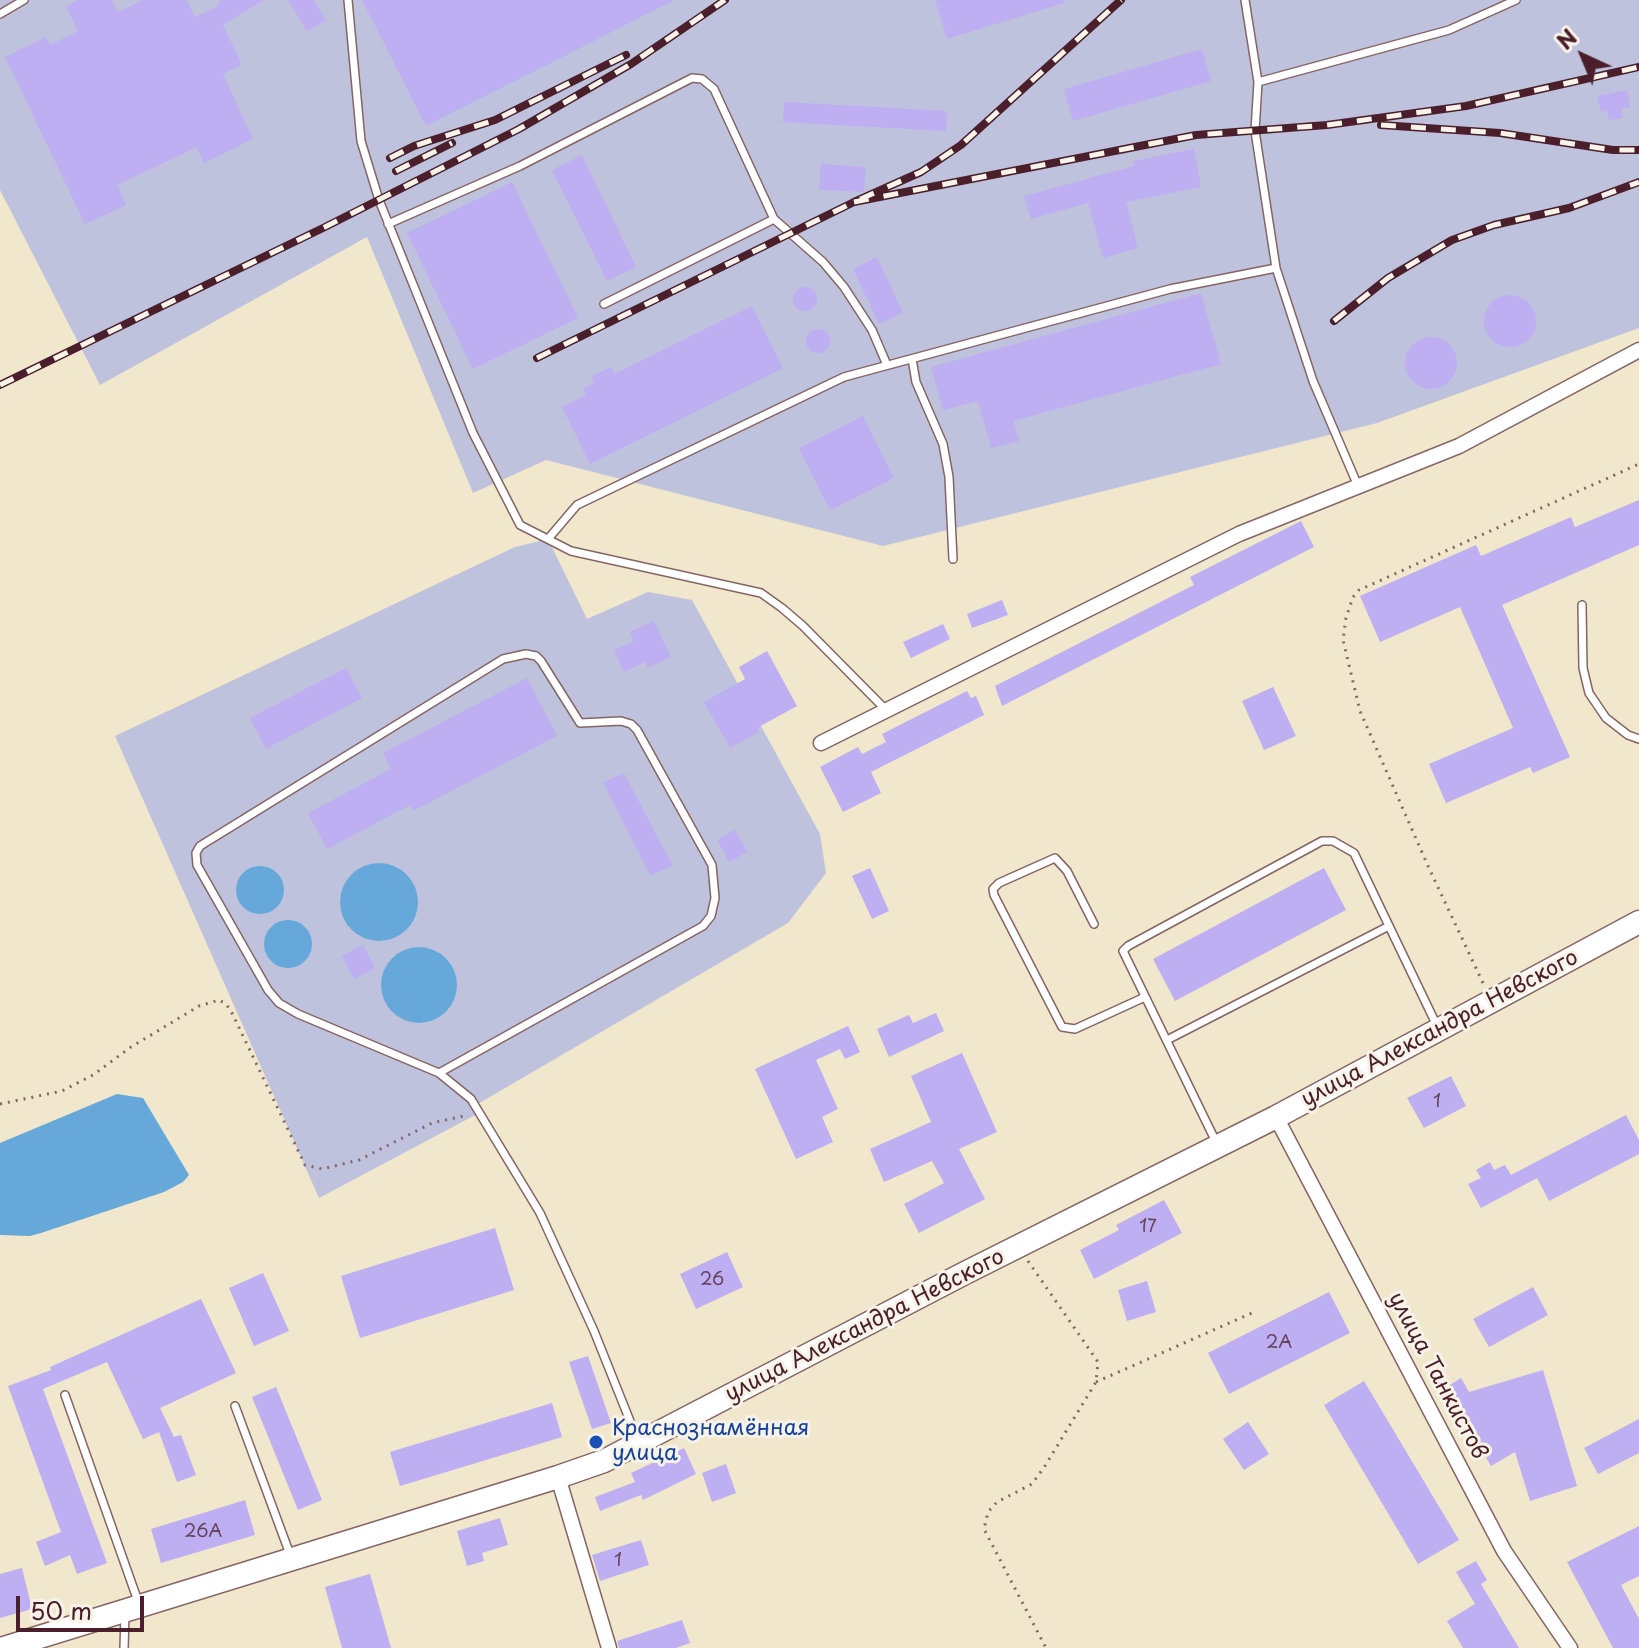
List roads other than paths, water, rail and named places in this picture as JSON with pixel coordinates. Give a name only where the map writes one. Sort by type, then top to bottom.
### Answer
[{"type":"main road","name":"улица Александра Невского","points":[[4,1648],[604,1461],[1276,1117],[1639,922]]},
{"type":"street","points":[[821,743],[1239,534],[1459,446],[1639,350]]},
{"type":"street","name":"улица Танкистов","points":[[1276,1117],[1504,1551],[1570,1648]]},
{"type":"street","points":[[558,1477],[609,1648]]},
{"type":"lane","points":[[0,14],[24,0]]},
{"type":"lane","points":[[348,0],[361,141],[388,224],[480,447],[520,525],[571,551],[761,593],[803,626],[886,710]]},
{"type":"lane","points":[[1245,0],[1258,82],[1255,131],[1276,268],[1313,381],[1358,486]]},
{"type":"lane","points":[[1258,82],[1449,30],[1516,0]]},
{"type":"lane","points":[[388,224],[520,166],[692,78],[702,79],[714,89],[774,219],[823,262],[844,287],[872,330],[887,365]]},
{"type":"lane","points":[[604,304],[774,219]]},
{"type":"lane","points":[[548,539],[577,505],[844,377],[1170,289],[1276,268]]},
{"type":"lane","points":[[912,359],[916,382],[943,444],[949,477],[953,559]]},
{"type":"lane","points":[[1582,605],[1583,668],[1589,693],[1606,718],[1628,735],[1639,739]]},
{"type":"lane","points":[[439,1073],[703,926],[711,916],[715,898],[712,865],[637,730],[621,721],[580,723],[536,656],[526,654],[503,659],[200,846],[196,853],[200,873],[268,990],[279,1003],[298,1014],[439,1073],[471,1099],[540,1213],[594,1331],[639,1443]]},
{"type":"lane","points":[[1218,1147],[1123,951],[1322,841],[1333,841],[1354,853],[1439,1030]]},
{"type":"lane","points":[[1094,924],[1067,871],[1055,858],[999,883],[993,889],[1062,1027],[1075,1029],[1145,997]]},
{"type":"lane","points":[[1167,1040],[1389,926]]},
{"type":"lane","points":[[65,1395],[133,1608],[124,1648]]},
{"type":"lane","points":[[235,1406],[291,1559]]},
{"type":"water","points":[[379,863],[394,866],[407,874],[415,887],[418,902],[415,917],[407,930],[394,938],[379,941],[364,938],[351,930],[343,917],[340,902],[343,887],[351,874],[364,866]]},
{"type":"water","points":[[260,866],[277,873],[284,890],[277,907],[260,914],[243,907],[236,890],[243,873]]},
{"type":"water","points":[[288,920],[305,927],[312,944],[305,961],[288,968],[271,961],[264,944],[271,927]]},
{"type":"water","points":[[412,947],[426,947],[440,953],[451,964],[457,985],[454,1000],[446,1012],[426,1023],[412,1023],[398,1017],[387,1006],[381,992],[381,978],[387,964],[398,953]]},
{"type":"water","points":[[117,1094],[143,1098],[189,1175],[183,1182],[164,1192],[41,1233],[30,1236],[0,1235],[0,1143]]},
{"type":"railway","points":[[0,385],[519,129],[631,64],[725,0]]},
{"type":"railway","points":[[537,358],[921,172],[961,145],[1121,0]]},
{"type":"railway","points":[[390,158],[414,146],[495,120],[626,55]]},
{"type":"railway","points":[[854,202],[1196,135],[1327,125],[1466,106],[1639,67]]},
{"type":"railway","points":[[1381,125],[1500,133],[1613,150],[1639,150]]},
{"type":"railway","points":[[396,171],[452,143]]},
{"type":"railway","points":[[1334,321],[1388,278],[1452,240],[1494,225],[1569,208],[1639,182]]},
{"type":"place","name":"Краснознамённая улица","points":[[596,1442]]}]
